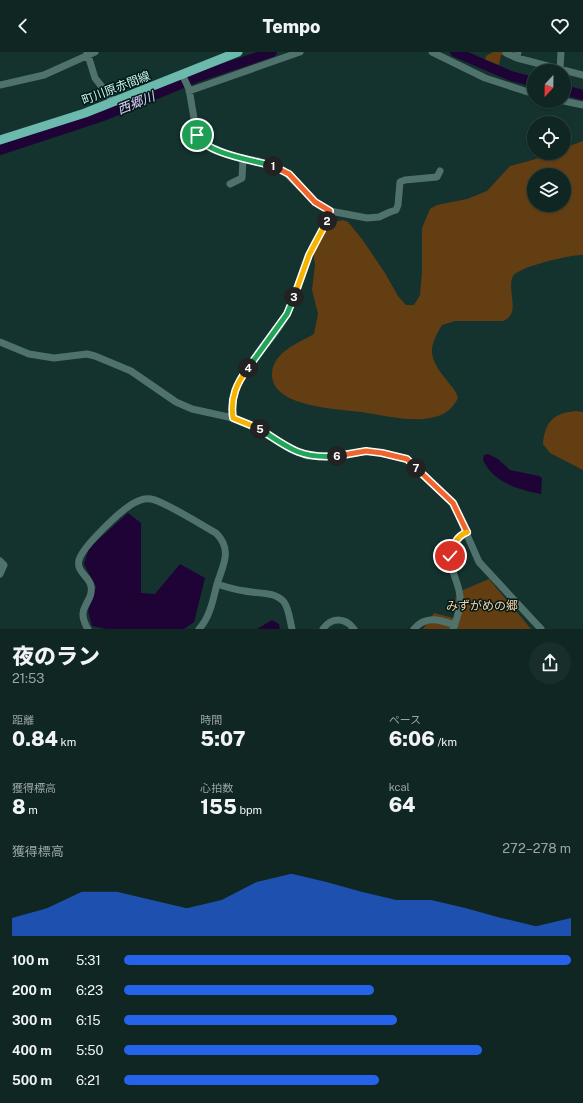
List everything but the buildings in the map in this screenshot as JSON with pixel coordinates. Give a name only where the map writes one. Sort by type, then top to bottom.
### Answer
[{"type":"main road","name":"町川原赤間線","points":[[0,140],[85,113],[183,76],[238,52]]},
{"type":"street","points":[[0,85],[44,75],[88,54],[96,52]]},
{"type":"street","points":[[189,90],[300,52]]},
{"type":"street","points":[[432,52],[485,78],[527,92]]},
{"type":"street","points":[[560,64],[561,52]]},
{"type":"street","points":[[88,54],[95,78],[114,102]]},
{"type":"street","points":[[506,54],[518,55],[545,64]]},
{"type":"street","points":[[571,72],[583,75]]},
{"type":"street","points":[[183,76],[189,90],[194,124],[200,140],[223,152],[283,170],[315,202],[330,211],[358,218],[379,217],[396,210],[398,205],[400,182],[404,180],[437,177],[440,172]]},
{"type":"street","points":[[571,103],[583,106]]},
{"type":"street","points":[[230,184],[242,178],[243,158]]},
{"type":"street","points":[[233,418],[232,397],[235,389],[287,314],[309,255],[328,220],[330,211]]},
{"type":"street","points":[[0,342],[29,354],[54,358],[87,354],[95,356],[131,371],[176,402],[192,409],[233,418],[259,429],[287,447],[307,456],[342,456],[366,451],[407,459],[453,503],[479,562],[541,629]]},
{"type":"street","points":[[88,629],[82,618],[82,611],[91,592],[91,585],[78,566],[79,560],[83,551],[126,508],[145,499],[159,501],[216,533],[222,539],[226,549],[209,612],[199,629]]},
{"type":"street","points":[[414,629],[419,623],[432,620],[454,627],[459,607],[460,595],[450,566],[450,556],[455,541],[460,535],[467,533]]},
{"type":"street","points":[[0,561],[4,565],[0,574]]},
{"type":"street","points":[[217,584],[278,597],[284,602],[288,610],[292,629]]},
{"type":"street","points":[[323,629],[331,621],[335,620],[346,621],[354,629]]},
{"type":"green space","points":[[493,52],[504,52],[504,55],[501,55],[499,65],[485,60],[486,56]]},
{"type":"green space","points":[[583,141],[583,255],[534,265],[517,272],[513,276],[511,282],[512,313],[509,318],[503,321],[455,321],[442,325],[432,348],[432,355],[437,367],[454,389],[458,398],[450,409],[439,416],[430,418],[396,418],[308,404],[283,394],[275,386],[272,376],[276,361],[293,345],[314,334],[318,314],[312,290],[315,264],[312,246],[329,223],[343,220],[348,222],[362,239],[385,273],[398,296],[406,305],[414,305],[420,295],[422,272],[422,228],[430,209],[437,205],[467,199],[487,191],[510,166],[532,160],[571,160],[571,145]]},
{"type":"green space","points":[[576,411],[583,412],[583,470],[550,453],[543,444],[546,429],[556,416]]},
{"type":"green space","name":"みずがめの郷","points":[[489,579],[531,629],[423,629],[434,613],[454,618],[456,593]]},
{"type":"shaded area","points":[[488,454],[498,459],[510,470],[539,476],[542,478],[541,494],[523,490],[500,480],[493,474],[483,460],[484,455]]},
{"type":"shaded area","points":[[128,513],[141,523],[141,593],[155,594],[180,564],[205,578],[194,622],[184,629],[106,629],[92,626],[88,611],[96,587],[84,564],[89,548]]},
{"type":"shaded area","points":[[272,620],[279,624],[280,629],[257,629]]},
{"type":"waterway","name":"西郷川","points":[[0,150],[106,115],[198,77],[272,52]]},
{"type":"waterway","name":"西郷川","points":[[455,52],[511,76],[527,80]]},
{"type":"waterway","name":"西郷川","points":[[571,92],[583,95]]},
{"type":"route","points":[[197,135],[204,144],[235,157],[258,161],[283,170],[301,186],[310,198],[330,211],[328,220],[309,255],[298,288],[287,314],[235,389],[232,397],[233,418],[259,429],[287,447],[307,456],[342,456],[366,451],[407,459],[430,483],[453,503],[467,533],[460,535],[455,541],[450,556]]}]
